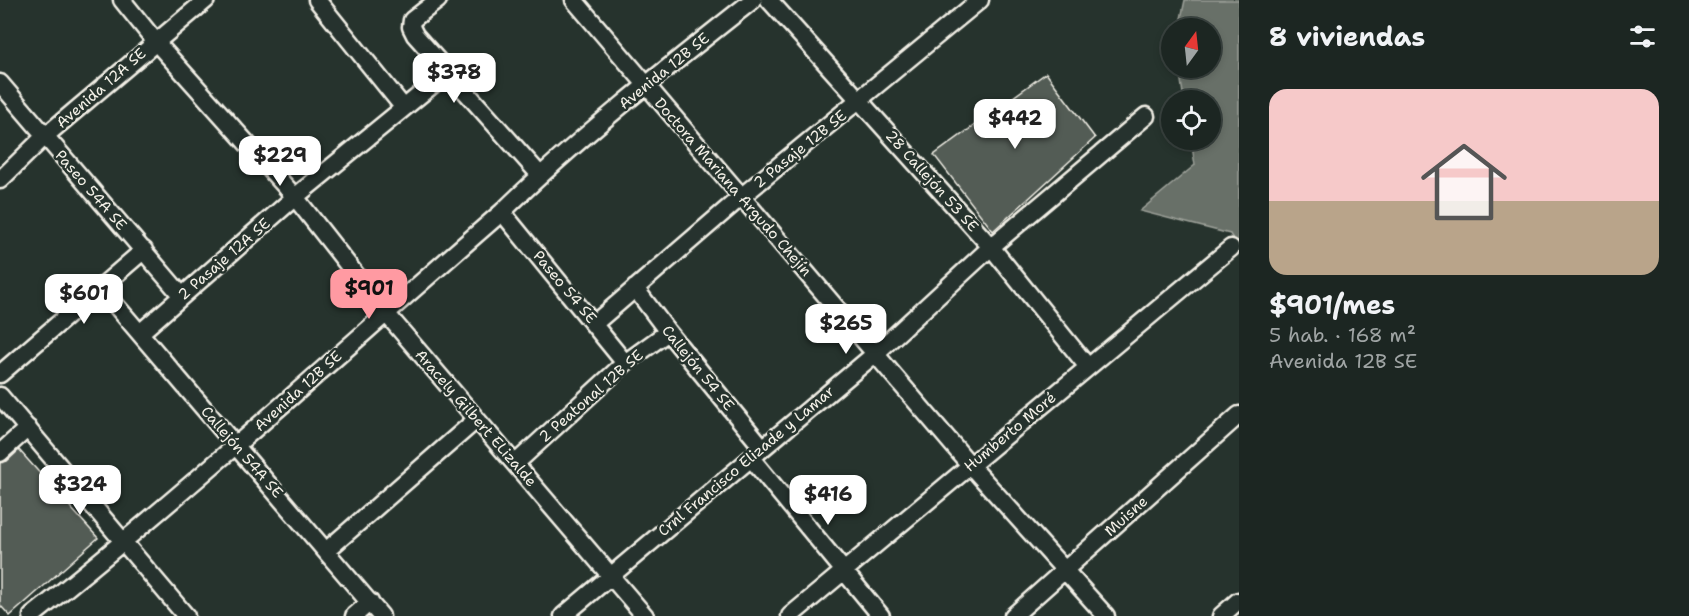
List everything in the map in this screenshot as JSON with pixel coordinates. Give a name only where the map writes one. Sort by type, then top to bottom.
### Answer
[{"type":"street","name":"Aracely Gilbert ELizalde","points":[[122,0],[155,41],[294,197],[385,312],[645,616]]},
{"type":"street","name":"Avenida 12A SE","points":[[0,180],[44,137],[206,0]]},
{"type":"street","points":[[317,0],[404,108]]},
{"type":"street","points":[[438,0],[412,20],[411,27],[415,35],[540,175]]},
{"type":"street","name":"Doctora Mariana Argudo Chejín","points":[[573,0],[970,465],[1106,616]]},
{"type":"street","name":"Avenida 12B SE","points":[[32,616],[125,542],[236,446],[385,312],[502,212],[540,175],[646,85],[753,0]]},
{"type":"street","name":"28 Callejón 53 SE","points":[[769,0],[861,100],[991,248],[1088,367]]},
{"type":"street","name":"2 Pasaje 12B SE","points":[[595,323],[741,197],[980,0]]},
{"type":"street","name":"2 Pasaje 12A SE","points":[[140,333],[294,197],[448,72]]},
{"type":"street","name":"Paseo 54A SE","points":[[0,83],[182,296]]},
{"type":"street","name":"Crnl Francisco Elizade y Lamar","points":[[563,616],[876,353],[991,248],[1146,116]]},
{"type":"street","name":"Paseo 54 SE","points":[[502,212],[595,323],[625,363]]},
{"type":"street","name":"Humberto Moré","points":[[790,616],[1231,248]]},
{"type":"street","points":[[0,374],[144,250]]},
{"type":"street","name":"Callejón 54A SE","points":[[101,288],[381,616]]},
{"type":"street","name":"Callejón 54 SE","points":[[636,288],[757,452]]},
{"type":"street","name":"2 Peatonal 12B SE","points":[[516,463],[625,363],[668,332]]},
{"type":"street","points":[[0,396],[186,616]]},
{"type":"street","name":"Muisne","points":[[1013,616],[1239,415]]},
{"type":"street","points":[[326,551],[476,420]]},
{"type":"street","points":[[0,453],[28,428]]},
{"type":"street","points":[[757,452],[843,572],[880,616]]},
{"type":"street","points":[[1221,616],[1238,601]]},
{"type":"street","points":[[354,616],[370,602]]},
{"type":"shaded area","points":[[1185,0],[1239,0],[1239,249],[1230,234],[1140,211],[1195,165],[1193,150],[1221,150],[1221,90],[1182,90],[1181,78],[1221,78],[1221,18],[1181,18]]},
{"type":"building","points":[[1046,73],[1095,138],[993,231],[934,155]]},
{"type":"building","points":[[19,450],[98,538],[10,616],[0,605],[0,463],[7,461]]}]
